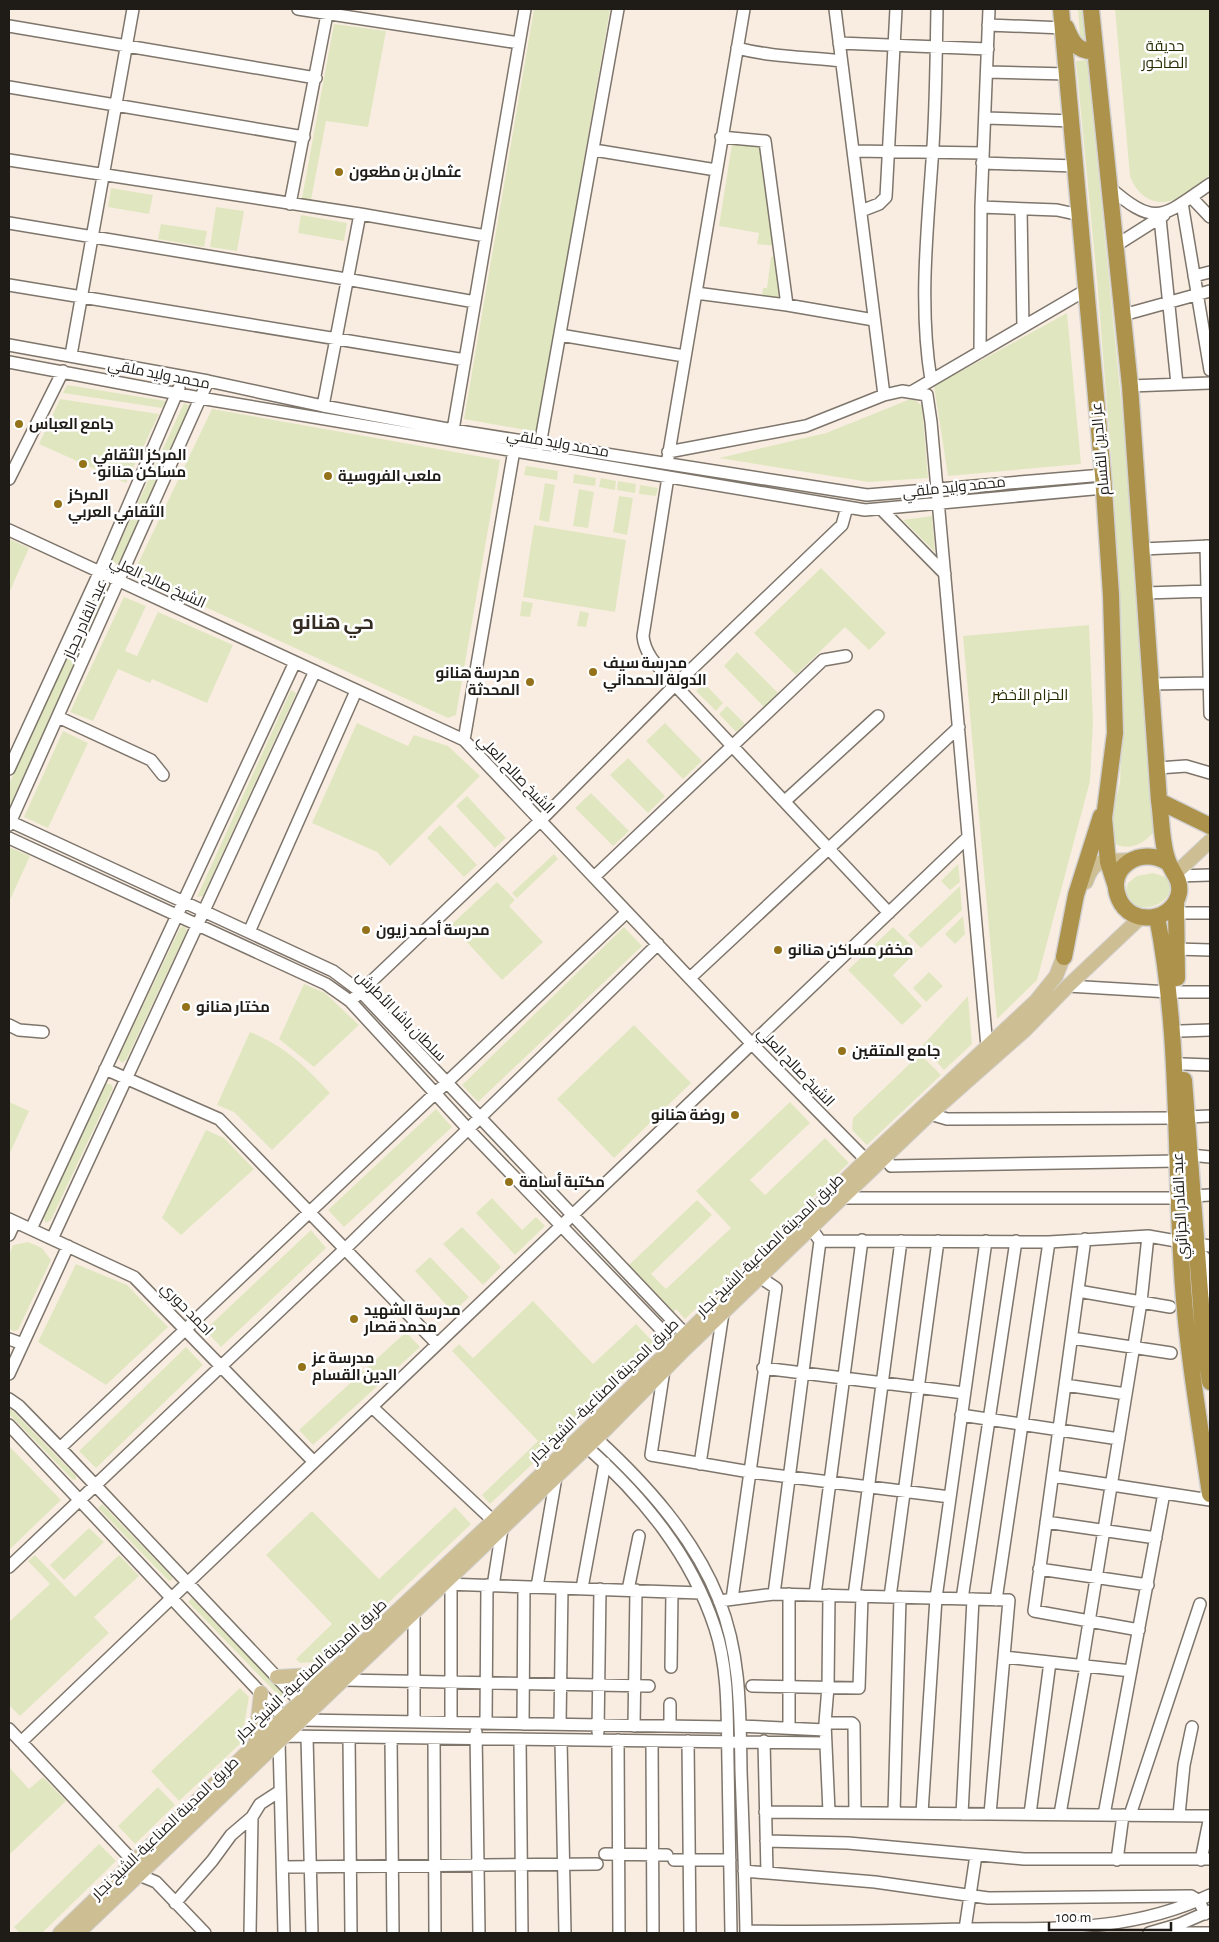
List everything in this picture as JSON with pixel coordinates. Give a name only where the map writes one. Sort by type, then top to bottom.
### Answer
[{"type":"highway","points":[[1091,9],[1130,386],[1150,684],[1160,801],[1179,888],[1176,907],[1165,913],[1149,917],[1126,910],[1121,903],[1116,888],[1120,872],[1131,860],[1146,856],[1162,859],[1174,871]]},
{"type":"highway","points":[[1063,18],[1074,44],[1080,50],[1095,51]]},
{"type":"highway","name":"عز الدين القسام","points":[[1063,18],[1104,482],[1111,595],[1115,724],[1112,769],[1105,804],[1104,832],[1108,862],[1116,888]]},
{"type":"highway","points":[[1160,801],[1210,826]]},
{"type":"highway","points":[[1064,957],[1080,879],[1105,804]]},
{"type":"highway","name":"عبد القادر الجزائري","points":[[1176,907],[1173,992],[1186,1197],[1198,1245],[1204,1345],[1210,1382]]},
{"type":"highway","name":"عبد القادر الجزائري","points":[[1149,917],[1173,992],[1181,1030],[1183,1064],[1181,1117]]},
{"type":"highway","name":"عبد القادر الجزائري","points":[[1198,1245],[1183,1286],[1193,1381],[1210,1494]]},
{"type":"main road","points":[[1174,871],[1210,841]]},
{"type":"main road","name":"طريق المدينة الصناعية- الشيخ نجار","points":[[60,1933],[137,1868],[255,1746],[293,1722],[330,1674],[498,1525],[1044,993],[1056,976],[1064,957],[1090,871],[1096,864],[1131,860]]},
{"type":"main road","name":"طريق المدينة الصناعية-الشيخ نجار","points":[[78,1933],[137,1868],[293,1722],[344,1680],[414,1612],[448,1584],[498,1525],[556,1477],[592,1443],[664,1370],[684,1343],[723,1313],[761,1278],[842,1198],[870,1164],[885,1157],[930,1114],[1025,1030],[1068,986],[1149,917]]},
{"type":"main road","points":[[277,1677],[330,1674]]},
{"type":"main road","points":[[255,1746],[261,1693]]},
{"type":"street","points":[[71,355],[83,298],[133,9]]},
{"type":"street","points":[[298,9],[327,11],[519,43]]},
{"type":"street","points":[[453,430],[525,9]]},
{"type":"street","points":[[540,445],[618,9]]},
{"type":"street","points":[[744,9],[668,457],[806,426],[884,395],[902,390],[927,395],[932,422],[967,838],[987,1047]]},
{"type":"street","points":[[835,9],[884,395]]},
{"type":"street","points":[[860,211],[879,204],[886,197],[890,151],[896,9]]},
{"type":"street","points":[[931,380],[926,352],[925,291],[933,151],[937,9]]},
{"type":"street","points":[[980,352],[980,207],[986,118],[989,9]]},
{"type":"street","points":[[290,204],[316,78],[327,11]]},
{"type":"street","points":[[988,25],[1063,18]]},
{"type":"street","points":[[9,26],[316,78]]},
{"type":"street","points":[[839,43],[988,49]]},
{"type":"street","points":[[737,48],[761,55],[842,61]]},
{"type":"street","points":[[987,72],[1068,74]]},
{"type":"street","points":[[9,88],[304,137]]},
{"type":"street","points":[[986,118],[1072,121]]},
{"type":"street","points":[[722,136],[765,141],[787,305]]},
{"type":"street","points":[[594,150],[716,170]]},
{"type":"street","points":[[853,151],[933,151],[982,158],[1076,166]]},
{"type":"street","points":[[9,160],[103,176],[360,214],[486,236]]},
{"type":"street","points":[[1115,246],[1210,184]]},
{"type":"street","points":[[1109,187],[1130,206],[1163,216]]},
{"type":"street","points":[[1186,200],[1210,216]]},
{"type":"street","points":[[1186,200],[1194,276],[1210,370]]},
{"type":"street","points":[[980,207],[1058,210],[1080,215]]},
{"type":"street","points":[[1021,209],[1023,327]]},
{"type":"street","points":[[323,406],[360,214]]},
{"type":"street","points":[[1163,216],[1168,302],[1177,384]]},
{"type":"street","points":[[9,223],[475,302]]},
{"type":"street","points":[[1194,276],[1210,272]]},
{"type":"street","points":[[9,285],[465,360]]},
{"type":"street","points":[[913,391],[1086,290]]},
{"type":"street","points":[[1122,315],[1210,291]]},
{"type":"street","points":[[696,293],[787,305],[874,320]]},
{"type":"street","points":[[560,335],[684,356]]},
{"type":"street","name":"محمد وليد ملقي","points":[[9,345],[208,381],[323,406],[453,430],[540,445],[668,457],[867,495],[1104,482]]},
{"type":"street","name":"محمد وليد ملقي","points":[[9,362],[200,398],[865,510],[882,510],[1104,482]]},
{"type":"street","points":[[9,478],[63,371]]},
{"type":"street","name":"عبد القادر حجاز","points":[[9,769],[100,571],[183,377]]},
{"type":"street","name":"عبد القادر حجاز","points":[[9,822],[58,718],[208,381]]},
{"type":"street","points":[[1130,386],[1210,383]]},
{"type":"street","points":[[464,740],[514,450]]},
{"type":"street","points":[[668,477],[643,636],[644,646],[649,657],[889,913]]},
{"type":"street","points":[[350,1001],[540,821],[675,686],[842,525],[847,507]]},
{"type":"street","points":[[882,510],[945,574]]},
{"type":"street","name":"الشيخ صالح العلي","points":[[9,530],[464,740],[752,1044],[870,1164]]},
{"type":"street","points":[[1142,548],[1208,546],[1210,714]]},
{"type":"street","points":[[1145,593],[1209,592]]},
{"type":"street","points":[[594,877],[824,660],[846,656]]},
{"type":"street","points":[[31,1229],[295,662]]},
{"type":"street","points":[[52,1239],[315,671]]},
{"type":"street","points":[[1150,684],[1210,683]]},
{"type":"street","points":[[249,932],[356,690]]},
{"type":"street","points":[[785,801],[878,716]]},
{"type":"street","points":[[58,718],[151,760],[163,774]]},
{"type":"street","points":[[690,978],[959,727]]},
{"type":"street","points":[[1158,768],[1186,766],[1210,773]]},
{"type":"street","name":"سلطان باشا الأطرش","points":[[9,822],[333,971],[360,992],[572,1216],[684,1343]]},
{"type":"street","name":"سلطان باشا الأطرش","points":[[9,838],[326,984],[350,1001],[561,1226],[684,1343]]},
{"type":"street","points":[[21,1742],[967,838]]},
{"type":"street","points":[[1174,871],[1210,875]]},
{"type":"street","points":[[1176,907],[1210,913]]},
{"type":"street","points":[[60,1448],[627,912]]},
{"type":"street","points":[[9,1567],[346,1248],[658,944]]},
{"type":"street","points":[[1176,949],[1210,950]]},
{"type":"street","points":[[1068,986],[1173,992],[1210,992]]},
{"type":"street","points":[[9,1025],[19,1030],[43,1032]]},
{"type":"street","points":[[1181,1030],[1210,1030]]},
{"type":"street","points":[[1183,1064],[1210,1064]]},
{"type":"street","points":[[105,1069],[219,1119],[437,1344]]},
{"type":"street","points":[[930,1114],[947,1119],[1210,1116]]},
{"type":"street","points":[[885,1157],[891,1166],[1210,1157]]},
{"type":"street","points":[[842,1198],[1186,1197],[1210,1195]]},
{"type":"street","points":[[9,1235],[12,1221]]},
{"type":"street","name":"احمد حوري","points":[[12,1221],[134,1277],[314,1462]]},
{"type":"street","points":[[774,1594],[820,1240],[811,1228]]},
{"type":"street","points":[[1060,1814],[1084,1666],[1103,1530],[1134,1348],[1148,1236]]},
{"type":"street","points":[[820,1240],[1049,1242],[1148,1236],[1198,1245],[1210,1292]]},
{"type":"street","points":[[1086,1239],[1034,1611],[1139,1630]]},
{"type":"street","points":[[815,1595],[862,1240]]},
{"type":"street","points":[[752,1686],[859,1688],[858,1596],[868,1487],[901,1241]]},
{"type":"street","points":[[894,1813],[895,1597],[904,1491],[938,1241]]},
{"type":"street","points":[[922,1813],[936,1598],[986,1241]]},
{"type":"street","points":[[962,1814],[968,1599],[989,1419],[1016,1241]]},
{"type":"street","points":[[996,1600],[1049,1242]]},
{"type":"street","points":[[9,1374],[68,1246]]},
{"type":"street","points":[[732,1599],[776,1288],[761,1278]]},
{"type":"street","points":[[1078,1292],[1170,1307]]},
{"type":"street","points":[[700,1464],[723,1313]]},
{"type":"street","points":[[1072,1338],[1171,1353]]},
{"type":"street","points":[[9,1339],[23,1344]]},
{"type":"street","points":[[764,1368],[964,1393]]},
{"type":"street","points":[[664,1370],[651,1455],[750,1472],[950,1497]]},
{"type":"street","points":[[1065,1386],[1126,1394]]},
{"type":"street","points":[[9,1399],[60,1448],[277,1677],[293,1722],[280,1790],[284,1933]]},
{"type":"street","points":[[372,1407],[498,1525],[490,1586],[486,1684],[481,1723],[476,1739],[479,1933]]},
{"type":"street","points":[[961,1414],[1119,1439]]},
{"type":"street","points":[[9,1425],[261,1693],[307,1737],[312,1933]]},
{"type":"street","points":[[592,1443],[605,1463],[662,1516],[701,1593],[715,1628],[721,1651],[728,1742],[731,1933]]},
{"type":"street","points":[[592,1443],[696,1554],[720,1601],[734,1651],[740,1726],[746,1932],[912,1932],[1107,1925],[1146,1919],[1210,1896]]},
{"type":"street","points":[[582,1588],[605,1463]]},
{"type":"street","points":[[1053,1476],[1111,1483],[1210,1500]]},
{"type":"street","points":[[537,1587],[556,1477]]},
{"type":"street","points":[[1104,1815],[1164,1493]]},
{"type":"street","points":[[1046,1522],[1156,1538]]},
{"type":"street","points":[[634,1726],[635,1686],[632,1590],[639,1536]]},
{"type":"street","points":[[1040,1569],[1148,1585]]},
{"type":"street","points":[[452,1722],[448,1584],[701,1593]]},
{"type":"street","points":[[523,1724],[524,1587]]},
{"type":"street","points":[[560,1724],[562,1588]]},
{"type":"street","points":[[598,1740],[600,1589]]},
{"type":"street","points":[[671,1667],[672,1592]]},
{"type":"street","points":[[720,1601],[774,1594],[1010,1600],[990,1814]]},
{"type":"street","points":[[789,1594],[789,1728]]},
{"type":"street","points":[[829,1595],[828,1687],[825,1726],[829,1812]]},
{"type":"street","points":[[1117,1860],[1126,1815],[1200,1604]]},
{"type":"street","points":[[414,1612],[414,1722]]},
{"type":"street","points":[[1005,1657],[1131,1671]]},
{"type":"street","points":[[1030,1814],[1050,1662]]},
{"type":"street","points":[[344,1680],[649,1686]]},
{"type":"street","points":[[670,1704],[670,1726]]},
{"type":"street","points":[[293,1722],[452,1722],[727,1727]]},
{"type":"street","points":[[740,1726],[789,1728],[852,1722],[854,1725],[855,1813]]},
{"type":"street","points":[[684,1726],[686,1741],[690,1933]]},
{"type":"street","points":[[1179,1816],[1192,1727]]},
{"type":"street","points":[[9,1729],[137,1868],[156,1882],[205,1933]]},
{"type":"street","points":[[307,1737],[826,1743]]},
{"type":"street","points":[[349,1737],[351,1933]]},
{"type":"street","points":[[391,1738],[393,1933]]},
{"type":"street","points":[[434,1738],[435,1933]]},
{"type":"street","points":[[520,1739],[522,1933]]},
{"type":"street","points":[[561,1740],[564,1933]]},
{"type":"street","points":[[618,1740],[619,1933]]},
{"type":"street","points":[[652,1741],[653,1933]]},
{"type":"street","points":[[764,1741],[767,1873]]},
{"type":"street","points":[[175,1903],[231,1836],[252,1818],[260,1804],[280,1790]]},
{"type":"street","points":[[766,1812],[1210,1816],[1206,1860],[1024,1858],[848,1843],[766,1841]]},
{"type":"street","points":[[250,1933],[252,1818]]},
{"type":"street","points":[[606,1854],[653,1855],[689,1860],[730,1860]]},
{"type":"street","points":[[965,1929],[976,1855]]},
{"type":"street","points":[[283,1867],[598,1864]]},
{"type":"street","points":[[730,1878],[744,1874],[767,1873],[875,1882],[970,1897],[1191,1896],[1199,1901],[1208,1912],[1150,1933]]},
{"type":"street","points":[[1150,1933],[1210,1933]]},
{"type":"green space","points":[[534,9],[610,9],[537,432],[464,419]]},
{"type":"green space","points":[[1078,9],[1084,9],[1087,45],[1080,36]]},
{"type":"green space","name":"حديقة الصاخور","points":[[1115,9],[1210,9],[1210,175],[1174,200],[1157,202],[1145,197],[1136,188],[1130,176]]},
{"type":"green space","points":[[334,24],[386,31],[368,127],[326,121],[311,200],[302,198]]},
{"type":"green space","points":[[1087,60],[1136,550],[1153,833],[1141,843],[1127,847],[1117,845],[1108,827],[1120,783],[1123,707],[1114,493],[1097,280],[1076,61]]},
{"type":"green space","points":[[732,144],[762,147],[777,246],[757,244],[759,233],[719,226]]},
{"type":"green space","points":[[111,188],[153,195],[149,214],[108,207]]},
{"type":"green space","points":[[216,207],[244,211],[237,251],[210,247]]},
{"type":"green space","points":[[301,215],[347,223],[344,241],[298,233]]},
{"type":"green space","points":[[161,224],[207,231],[204,247],[158,239]]},
{"type":"green space","points":[[780,256],[784,299],[762,298],[763,288],[767,288],[771,257]]},
{"type":"green space","points":[[1067,313],[1081,464],[948,476],[934,386]]},
{"type":"green space","points":[[67,385],[166,401],[162,408],[63,393]]},
{"type":"green space","points":[[60,399],[159,414],[126,483],[39,444]]},
{"type":"green space","points":[[908,400],[915,400],[922,406],[928,478],[869,482],[719,458],[826,433]]},
{"type":"green space","points":[[184,403],[192,407],[120,565],[111,561]]},
{"type":"green space","points":[[212,409],[500,460],[456,715],[448,718],[133,574]]},
{"type":"green space","points":[[526,466],[558,471],[557,480],[524,475]]},
{"type":"green space","points":[[574,474],[596,478],[595,486],[573,483]]},
{"type":"green space","points":[[601,478],[616,481],[615,490],[599,487]]},
{"type":"green space","points":[[618,481],[636,484],[635,493],[617,490]]},
{"type":"green space","points":[[545,483],[555,485],[549,522],[539,520]]},
{"type":"green space","points":[[640,485],[658,488],[656,496],[639,494]]},
{"type":"green space","points":[[579,489],[594,492],[588,528],[573,526]]},
{"type":"green space","points":[[619,496],[633,498],[627,535],[613,532]]},
{"type":"green space","points":[[932,516],[935,552],[903,520]]},
{"type":"green space","points":[[534,525],[626,540],[615,612],[523,597]]},
{"type":"green space","points":[[9,539],[29,548],[9,593]]},
{"type":"green space","points":[[821,568],[886,633],[869,650],[845,627],[796,675],[754,633]]},
{"type":"green space","points":[[100,585],[109,589],[9,808],[9,784]]},
{"type":"green space","points":[[124,597],[146,606],[125,651],[137,656],[158,612],[233,645],[207,703],[152,679],[150,683],[118,669],[93,721],[70,712]]},
{"type":"green space","points":[[522,601],[533,603],[530,617],[520,616]]},
{"type":"green space","points":[[580,611],[589,613],[586,627],[577,626]]},
{"type":"green space","name":"الحزام الأخضر","points":[[1089,625],[1093,722],[1090,781],[1037,980],[997,1019],[963,636]]},
{"type":"green space","points":[[737,652],[778,693],[764,707],[724,666]]},
{"type":"green space","points":[[704,683],[723,703],[716,711],[696,691]]},
{"type":"green space","points":[[291,690],[296,693],[295,696],[203,896],[197,897]]},
{"type":"green space","points":[[727,706],[745,724],[736,732],[719,714]]},
{"type":"green space","points":[[357,723],[408,746],[414,735],[448,746],[480,776],[390,866],[377,852],[312,823]]},
{"type":"green space","points":[[665,723],[702,761],[683,779],[646,741]]},
{"type":"green space","points":[[63,731],[88,743],[48,828],[24,817]]},
{"type":"green space","points":[[628,758],[665,796],[648,813],[610,775]]},
{"type":"green space","points":[[591,793],[629,831],[613,846],[575,808]]},
{"type":"green space","points":[[467,796],[506,838],[495,848],[456,806]]},
{"type":"green space","points":[[440,825],[477,865],[464,877],[427,838]]},
{"type":"green space","points":[[9,847],[30,856],[9,902]]},
{"type":"green space","points":[[554,854],[558,859],[517,898],[512,893]]},
{"type":"green space","points":[[958,864],[960,882],[950,890],[941,881]]},
{"type":"green space","points":[[1153,873],[1169,878],[1170,890],[1165,899],[1157,905],[1147,907],[1138,906],[1130,902],[1126,894],[1128,883],[1137,876]]},
{"type":"green space","points":[[497,882],[515,900],[509,906],[543,942],[502,980],[451,925]]},
{"type":"green space","points":[[960,886],[962,910],[921,948],[908,935]]},
{"type":"green space","points":[[963,916],[965,934],[955,944],[945,934]]},
{"type":"green space","points":[[183,926],[187,931],[126,1060],[122,1063],[118,1058],[180,928]]},
{"type":"green space","points":[[624,927],[642,946],[478,1102],[462,1085]]},
{"type":"green space","points":[[893,927],[917,951],[893,975],[922,1006],[902,1025],[848,970]]},
{"type":"green space","points":[[929,972],[943,986],[926,1002],[913,988]]},
{"type":"green space","points":[[304,984],[325,993],[359,1025],[314,1067],[279,1039]]},
{"type":"green space","points":[[968,996],[972,1044],[944,1070],[922,1046]]},
{"type":"green space","points":[[634,1025],[691,1083],[614,1158],[557,1099]]},
{"type":"green space","points":[[250,1032],[274,1044],[294,1058],[330,1093],[272,1150],[234,1112],[217,1105]]},
{"type":"green space","points":[[920,1054],[941,1075],[867,1145],[852,1130],[853,1118]]},
{"type":"green space","points":[[106,1084],[111,1084],[113,1088],[51,1220],[46,1223],[43,1218]]},
{"type":"green space","points":[[9,1102],[29,1111],[9,1155]]},
{"type":"green space","points":[[790,1102],[810,1123],[750,1180],[765,1195],[825,1138],[849,1163],[685,1319],[676,1309],[674,1312],[629,1265],[697,1200],[712,1215],[651,1274],[666,1289],[731,1228],[696,1191]]},
{"type":"green space","points":[[436,1109],[452,1127],[344,1227],[328,1210]]},
{"type":"green space","points":[[206,1130],[224,1138],[254,1169],[181,1235],[162,1218]]},
{"type":"green space","points":[[492,1198],[522,1230],[536,1217],[545,1226],[515,1255],[476,1213]]},
{"type":"green space","points":[[462,1227],[501,1267],[483,1285],[443,1244]]},
{"type":"green space","points":[[311,1230],[326,1248],[221,1347],[205,1330]]},
{"type":"green space","points":[[28,1242],[42,1248],[51,1260],[18,1330],[14,1331],[9,1329],[9,1255],[13,1245]]},
{"type":"green space","points":[[430,1257],[469,1297],[453,1312],[415,1271]]},
{"type":"green space","points":[[76,1264],[127,1285],[168,1327],[106,1385],[38,1342]]},
{"type":"green space","points":[[533,1301],[593,1364],[636,1324],[657,1346],[490,1504],[482,1495],[538,1441],[452,1351],[459,1344],[473,1358]]},
{"type":"green space","points":[[406,1332],[420,1347],[313,1445],[299,1430]]},
{"type":"green space","points":[[186,1347],[203,1365],[96,1468],[79,1451]]},
{"type":"green space","points":[[9,1407],[76,1476],[76,1480],[72,1479],[9,1414]]},
{"type":"green space","points":[[9,1446],[61,1500],[9,1550]]},
{"type":"green space","points":[[102,1504],[172,1577],[172,1580],[169,1581],[98,1508]]},
{"type":"green space","points":[[455,1507],[471,1524],[327,1661],[300,1663],[296,1659],[332,1624],[266,1555],[312,1511],[379,1579]]},
{"type":"green space","points":[[89,1528],[104,1542],[64,1580],[50,1565]]},
{"type":"green space","points":[[35,1555],[75,1597],[119,1555],[139,1576],[94,1617],[109,1633],[20,1716],[9,1705],[9,1622],[50,1584],[28,1561]]},
{"type":"green space","points":[[192,1598],[284,1694],[284,1698],[281,1698],[188,1602]]},
{"type":"green space","points":[[240,1688],[249,1697],[241,1743],[179,1801],[151,1771]]},
{"type":"green space","points":[[9,1767],[29,1789],[43,1777],[66,1801],[9,1855]]},
{"type":"green space","points":[[158,1787],[175,1805],[135,1844],[118,1826]]},
{"type":"green space","points":[[99,1844],[116,1861],[42,1933],[20,1933],[14,1927]]},
{"type":"place","name":"عثمان بن مظعون","points":[[339,172]]},
{"type":"place","name":"جامع العباس","points":[[19,424]]},
{"type":"place","name":"المركز الثقافي -مساكن هنانو","points":[[83,464]]},
{"type":"place","name":"ملعب الفروسية","points":[[328,476]]},
{"type":"place","name":"المركز الثقافي العربي","points":[[58,504]]},
{"type":"place","name":"مدرسة سيف الدولة الحمداني","points":[[593,672]]},
{"type":"place","name":"مدرسة هنانو المحدثة","points":[[530,682]]},
{"type":"place","name":"مدرسة أحمد زيون","points":[[366,930]]},
{"type":"place","name":"مخفر مساكن هنانو","points":[[778,950]]},
{"type":"place","name":"مختار هنانو","points":[[186,1007]]},
{"type":"place","name":"جامع المتقين","points":[[842,1051]]},
{"type":"place","name":"روضة هنانو","points":[[735,1115]]},
{"type":"place","name":"مكتبة أسامة","points":[[509,1182]]},
{"type":"place","name":"مدرسة الشهيد محمد قصار","points":[[354,1319]]},
{"type":"place","name":"مدرسة عز الدين القسام","points":[[302,1367]]},
{"type":"district","name":"حي هنانو","points":[[333,622]]}]
